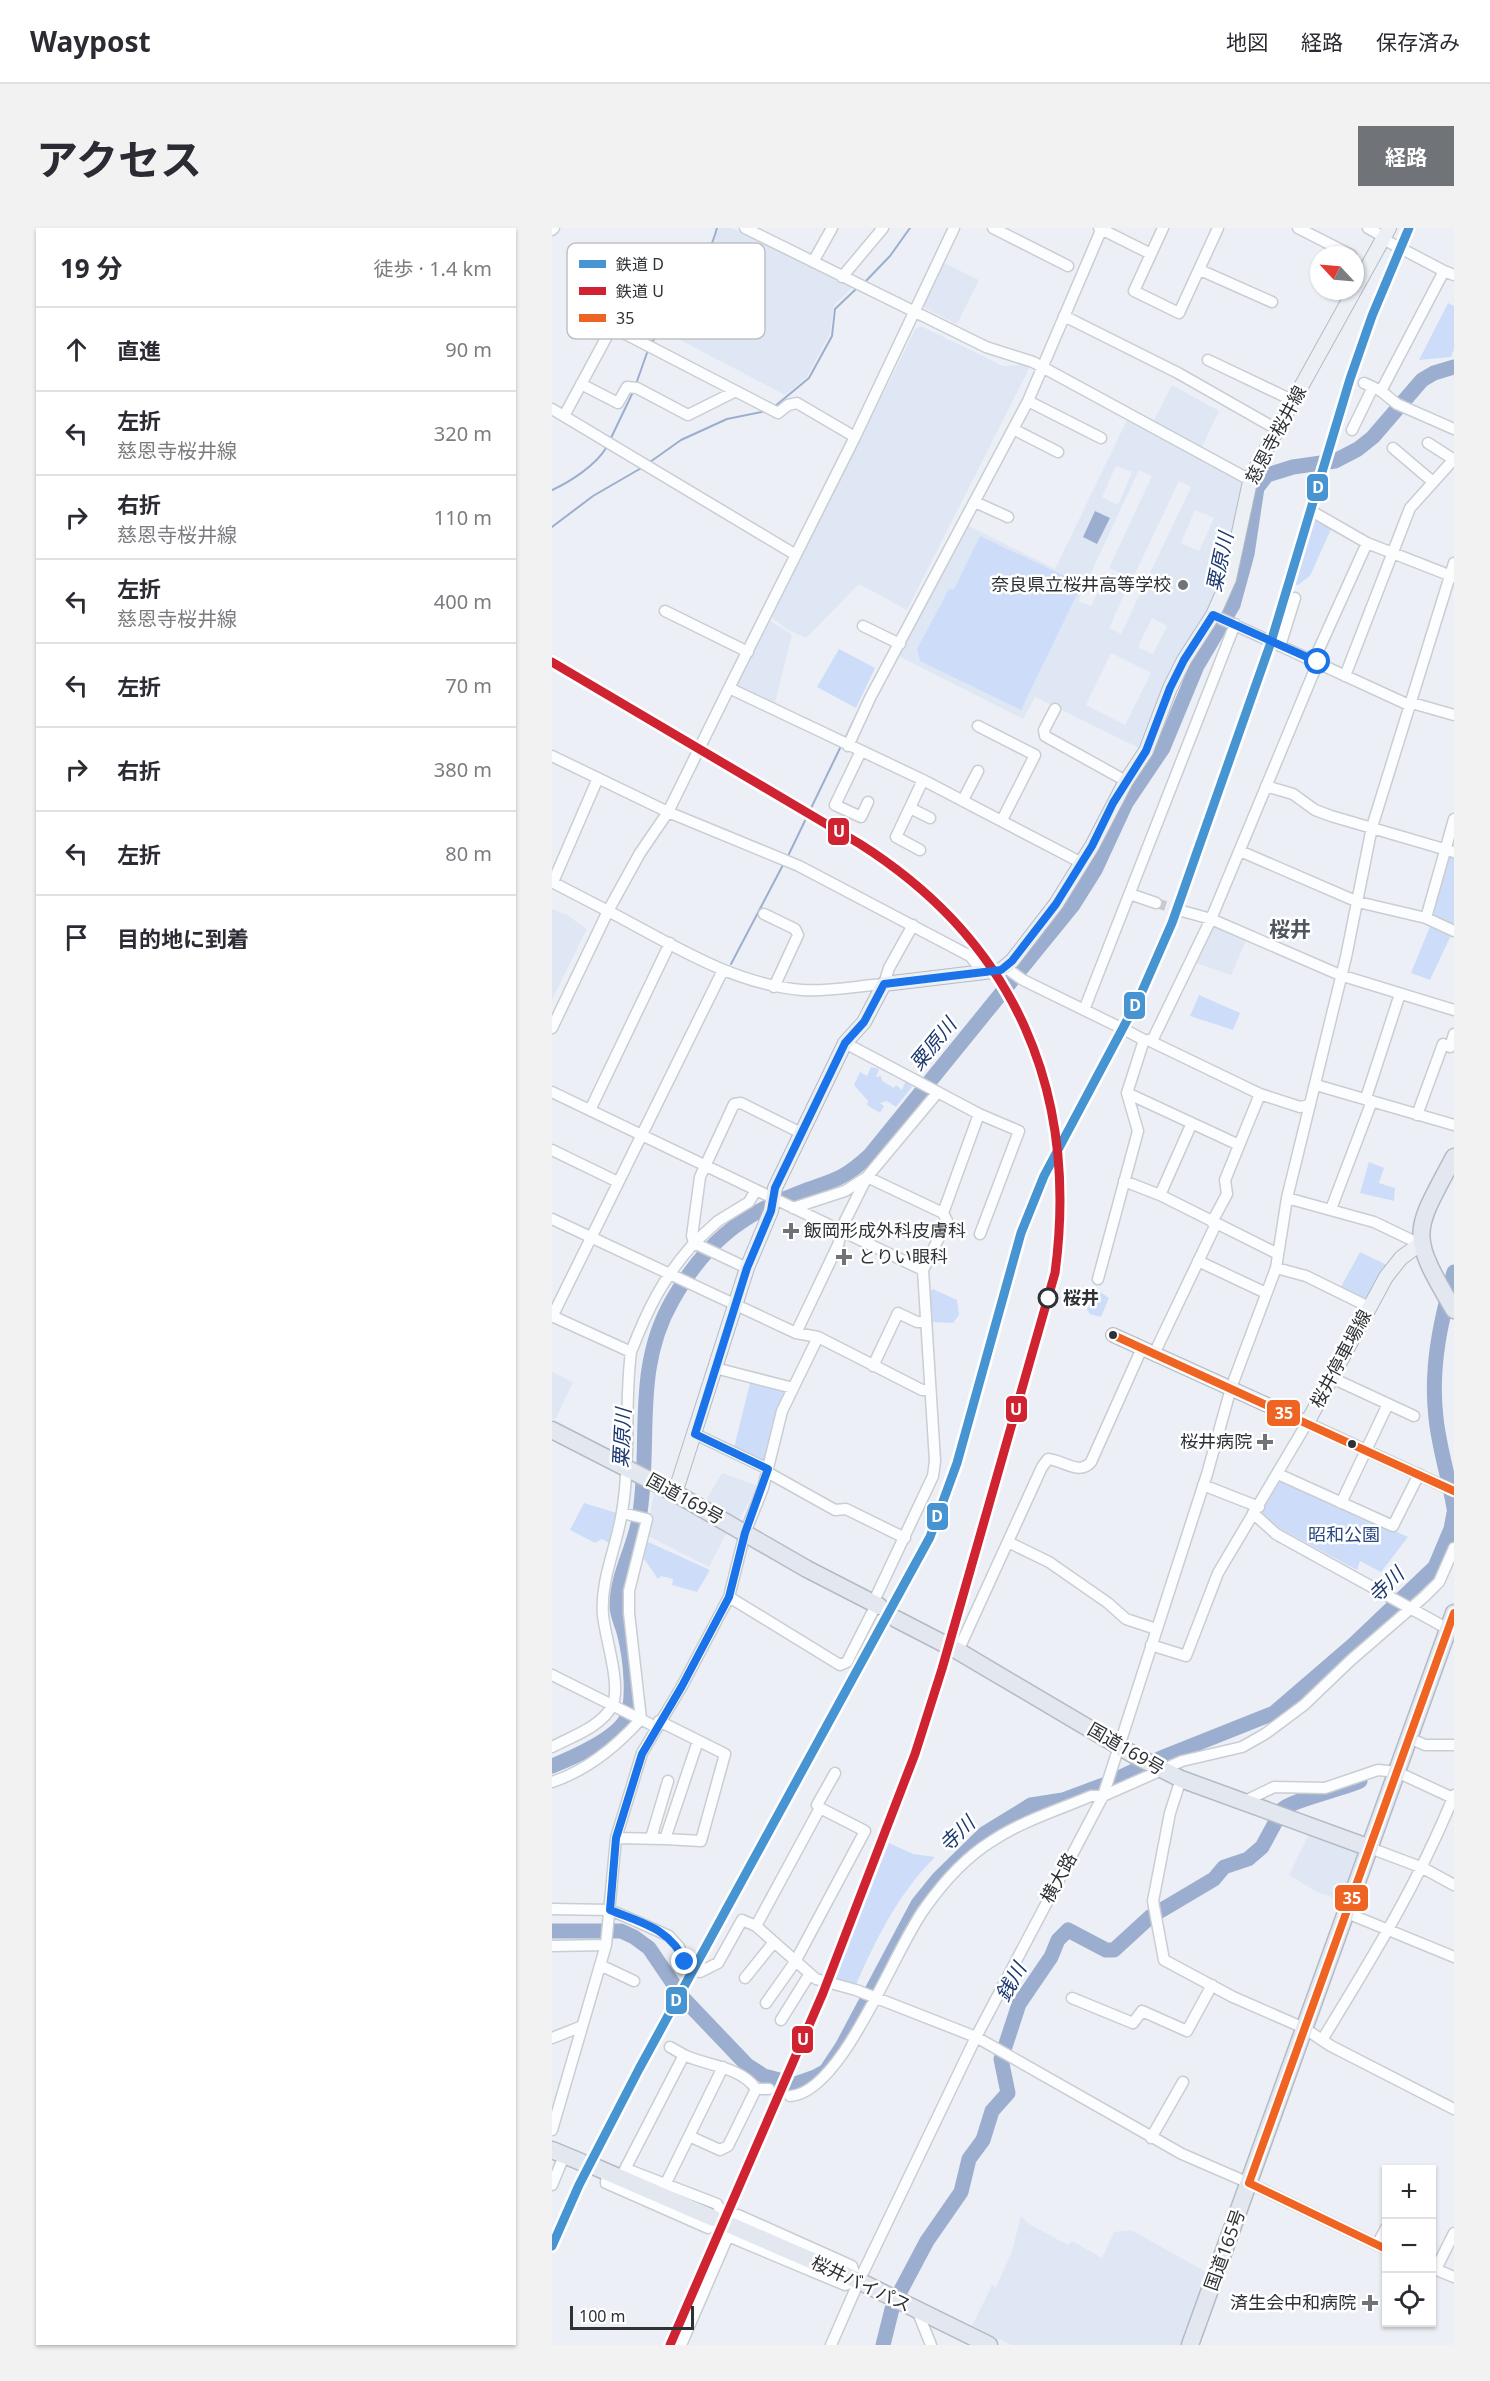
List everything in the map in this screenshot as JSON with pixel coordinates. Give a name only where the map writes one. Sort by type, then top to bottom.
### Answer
[{"type":"highway","points":[[1453,1309],[1420,1244],[1420,1232],[1426,1211],[1454,1157]]},
{"type":"highway","name":"国道169号","points":[[552,1430],[675,1492],[876,1605]]},
{"type":"highway","name":"国道169号","points":[[896,1619],[958,1651],[1158,1768],[1181,1779],[1370,1848]]},
{"type":"highway","name":"国道165号","points":[[1190,2345],[1451,1621]]},
{"type":"highway","points":[[558,2153],[605,2169],[713,2218]]},
{"type":"highway","name":"桜井バイパス","points":[[730,2231],[857,2281],[989,2345]]},
{"type":"main road","name":"慈恩寺桜井線","points":[[1007,970],[1056,904],[1082,863],[1126,781],[1146,751],[1170,688],[1184,660],[1216,616],[1229,579],[1250,480],[1386,235]]},
{"type":"main road","points":[[675,1492],[747,1268],[771,1211],[766,1192],[801,1133],[845,1043],[864,1022],[884,984],[1007,970]]},
{"type":"main road","name":"桜井停車場線","points":[[1113,1335],[1307,1423],[1369,1307],[1401,1258],[1420,1244]]},
{"type":"street","points":[[745,228],[986,347],[1034,362],[1250,480]]},
{"type":"street","points":[[813,262],[832,228]]},
{"type":"street","points":[[842,277],[883,228]]},
{"type":"street","points":[[552,1028],[640,853],[668,812],[855,437],[954,228]]},
{"type":"street","points":[[993,228],[1068,266]]},
{"type":"street","points":[[844,744],[896,642],[975,502],[1028,401],[1044,368],[1101,228],[1151,254]]},
{"type":"street","points":[[1163,228],[1134,291],[1179,313],[1218,228]]},
{"type":"street","points":[[1298,228],[1333,246]]},
{"type":"street","points":[[1352,430],[1373,387],[1449,273],[1386,235],[1368,228]]},
{"type":"street","points":[[1364,261],[1370,264]]},
{"type":"street","points":[[1200,270],[1272,302]]},
{"type":"street","points":[[1064,316],[1178,373],[1278,430]]},
{"type":"street","points":[[564,416],[605,339]]},
{"type":"street","points":[[635,339],[778,413],[788,405],[797,403],[855,437]]},
{"type":"street","points":[[1208,360],[1294,401]]},
{"type":"street","points":[[581,384],[618,403],[627,387],[635,387],[688,414],[734,392]]},
{"type":"street","points":[[1373,387],[1397,404],[1454,429]]},
{"type":"street","points":[[1028,401],[1101,438]]},
{"type":"street","points":[[552,409],[796,555]]},
{"type":"street","points":[[1013,429],[1058,452]]},
{"type":"street","points":[[1345,676],[1410,508],[1454,459],[1428,442]]},
{"type":"street","points":[[1393,448],[1433,482]]},
{"type":"street","points":[[975,502],[1008,517]]},
{"type":"street","points":[[1313,512],[1367,543],[1452,576]]},
{"type":"street","points":[[1098,1279],[1139,1125],[1127,1093],[1148,1040],[1210,919],[1240,851],[1316,661],[1367,543]]},
{"type":"street","name":"横大路","points":[[831,2345],[857,2281],[976,2037],[1104,1794],[1116,1762],[1231,1388],[1276,1268],[1287,1198],[1316,1085],[1358,902],[1372,827],[1452,576],[1454,563]]},
{"type":"street","points":[[1280,646],[1294,598]]},
{"type":"street","points":[[665,611],[748,652]]},
{"type":"street","points":[[1216,616],[1345,676],[1412,704],[1454,715]]},
{"type":"street","points":[[1084,1010],[1232,623]]},
{"type":"street","points":[[863,626],[896,642]]},
{"type":"street","points":[[729,688],[923,780],[1082,863]]},
{"type":"street","points":[[1055,709],[1044,730],[1046,736],[1126,781]]},
{"type":"street","points":[[978,726],[1035,755],[1002,820]]},
{"type":"street","points":[[861,752],[836,806],[861,818],[868,802]]},
{"type":"street","points":[[552,756],[668,812],[787,860],[970,956],[983,972]]},
{"type":"street","points":[[963,800],[978,771]]},
{"type":"street","points":[[598,778],[552,882],[723,970],[774,987],[805,990],[884,984],[889,969],[913,925]]},
{"type":"street","points":[[920,850],[896,837],[923,780]]},
{"type":"street","points":[[1266,786],[1293,794],[1323,813],[1449,851]]},
{"type":"street","points":[[910,808],[930,818]]},
{"type":"street","points":[[1426,918],[1449,851],[1454,819]]},
{"type":"street","points":[[1240,851],[1358,902],[1426,918],[1454,931]]},
{"type":"street","points":[[1130,894],[1156,903]]},
{"type":"street","points":[[1182,911],[1210,919],[1340,975],[1454,1010]]},
{"type":"street","points":[[764,914],[795,929],[798,935],[774,987]]},
{"type":"street","points":[[590,1110],[670,944]]},
{"type":"street","points":[[631,1352],[552,1316],[723,970]]},
{"type":"street","points":[[1007,970],[1117,1026]]},
{"type":"street","points":[[1331,1209],[1369,1099],[1400,994]]},
{"type":"street","points":[[1129,1032],[1260,1094],[1300,1107],[1310,1104]]},
{"type":"street","points":[[1417,1115],[1443,1044],[1450,1047],[1454,1034]]},
{"type":"street","points":[[845,1043],[979,1114],[1019,1131],[980,1234]]},
{"type":"street","points":[[1316,1085],[1454,1125]]},
{"type":"street","points":[[796,1333],[867,1177],[936,1091]]},
{"type":"street","points":[[552,1092],[766,1192],[793,1208],[923,1270]]},
{"type":"street","points":[[1127,1093],[1162,1108],[1191,1125],[1239,1145]]},
{"type":"street","points":[[958,1651],[1048,1459],[1078,1469],[1087,1467],[1091,1462],[1148,1351],[1198,1261],[1227,1194],[1225,1179],[1260,1094]]},
{"type":"street","points":[[747,1268],[694,1243],[692,1236],[700,1178],[705,1165],[734,1104],[741,1103],[801,1133]]},
{"type":"street","points":[[729,1597],[840,1665],[847,1662],[876,1605],[933,1476],[935,1461],[923,1270],[945,1217],[979,1114]]},
{"type":"street","points":[[1160,1195],[1191,1125]]},
{"type":"street","points":[[552,1150],[618,1182]]},
{"type":"street","points":[[793,1208],[845,1191],[867,1177]]},
{"type":"street","points":[[867,1177],[945,1217]]},
{"type":"street","points":[[1124,1181],[1160,1195],[1278,1254]]},
{"type":"street","points":[[552,1747],[586,1730],[604,1716],[613,1705],[612,1664],[603,1613],[604,1589],[623,1513],[629,1469],[627,1383],[631,1352],[645,1317],[670,1274],[694,1243],[718,1221],[766,1192]]},
{"type":"street","points":[[1287,1198],[1374,1222],[1420,1244]]},
{"type":"street","points":[[552,1219],[796,1333],[818,1337],[922,1390],[929,1390]]},
{"type":"street","points":[[1198,1261],[1266,1293]]},
{"type":"street","points":[[1276,1268],[1306,1276],[1369,1307]]},
{"type":"street","points":[[873,1366],[898,1313],[917,1322],[926,1322]]},
{"type":"street","points":[[552,2130],[606,1943],[616,1838],[642,1754],[682,1686],[729,1597],[745,1533],[767,1471],[782,1411],[818,1337]]},
{"type":"street","points":[[715,1368],[793,1388]]},
{"type":"street","points":[[1332,1378],[1414,1416]]},
{"type":"street","points":[[1341,1503],[1388,1404]]},
{"type":"street","points":[[1151,1645],[1186,1656],[1218,1573],[1307,1423],[1454,1491]]},
{"type":"street","points":[[695,1434],[767,1471],[835,1510],[846,1509],[905,1538]]},
{"type":"street","points":[[1278,1474],[1393,1526],[1419,1474]]},
{"type":"street","points":[[1203,1485],[1256,1510],[1276,1534],[1387,1594],[1410,1609],[1451,1621]]},
{"type":"street","points":[[552,1782],[570,1776],[601,1757],[623,1739],[640,1718],[629,1613],[630,1592],[647,1519],[623,1513]]},
{"type":"street","points":[[1008,1542],[1049,1562],[1108,1603],[1125,1618],[1156,1629]]},
{"type":"street","points":[[790,2096],[811,2088],[842,2056],[925,1907],[974,1855],[1012,1830],[1091,1796],[1104,1794],[1158,1768],[1242,1747],[1265,1734],[1304,1706],[1351,1660],[1439,1582],[1454,1548]]},
{"type":"street","points":[[552,1675],[640,1718],[725,1754],[701,1841],[616,1838]]},
{"type":"street","points":[[1409,1738],[1425,1745],[1454,1745]]},
{"type":"street","points":[[666,1839],[698,1741]]},
{"type":"street","points":[[1243,1802],[1274,1787],[1325,1788],[1378,1770],[1397,1772],[1453,1797],[1423,1868],[1390,1929],[1322,2040]]},
{"type":"street","points":[[766,2003],[795,1962],[865,1831],[817,1805],[835,1773]]},
{"type":"street","points":[[1181,1779],[1170,1813],[1153,1901],[1164,1960],[1304,2028],[1322,2040],[1454,2109]]},
{"type":"street","points":[[651,1838],[668,1781]]},
{"type":"street","points":[[756,1926],[820,1808]]},
{"type":"street","points":[[1370,1848],[1423,1868],[1454,1885]]},
{"type":"street","points":[[552,1909],[610,1913],[669,1936],[679,1947],[685,1962],[700,1972],[718,1964],[742,1920],[756,1926],[809,1975],[856,1990],[976,2037],[1150,2138],[1382,2247]]},
{"type":"street","points":[[1347,1913],[1454,1957]]},
{"type":"street","points":[[745,1978],[774,1942]]},
{"type":"street","points":[[552,1946],[606,1943]]},
{"type":"street","points":[[600,1965],[634,1981]]},
{"type":"street","points":[[781,2020],[809,1975]]},
{"type":"street","points":[[1072,1998],[1133,2023],[1142,2011],[1187,2031],[1212,1985]]},
{"type":"street","points":[[552,2038],[580,2027]]},
{"type":"street","points":[[670,2047],[684,2055],[723,2067],[752,2082],[756,2088]]},
{"type":"street","points":[[605,2169],[717,2204],[720,2210],[714,2225],[708,2228],[606,2183],[605,2169],[684,2055]]},
{"type":"street","points":[[665,2186],[723,2067]]},
{"type":"street","points":[[1150,2138],[1183,2082]]},
{"type":"street","points":[[756,2088],[769,2089]]},
{"type":"street","points":[[689,2136],[720,2150],[728,2146],[756,2088]]},
{"type":"street","points":[[552,2185],[558,2153]]},
{"type":"street","points":[[681,2345],[730,2231]]},
{"type":"street","points":[[1436,2265],[1454,2234]]},
{"type":"street","points":[[1436,2269],[1454,2277]]},
{"type":"street","points":[[917,2310],[932,2345]]},
{"type":"shaded area","points":[[719,228],[732,228],[763,243],[714,243]]},
{"type":"shaded area","points":[[765,244],[853,287],[834,305],[830,333],[807,377],[785,395],[678,339],[765,339]]},
{"type":"shaded area","points":[[944,263],[979,280],[957,324],[923,307]]},
{"type":"shaded area","points":[[921,326],[1003,366],[1025,365],[1030,367],[907,610],[859,584],[806,638],[788,630],[771,617],[916,328]]},
{"type":"shaded area","points":[[1172,385],[1219,411],[1202,447],[1153,422]]},
{"type":"shaded area","name":"奈良県立桜井高等学校","points":[[1127,420],[1243,482],[1226,569],[1207,611],[1160,692],[1147,735],[1139,748],[1035,697],[1023,719],[897,655],[967,525],[1055,569]],"holes":[[[1116,466],[1132,472],[1118,505],[1102,497]],[[1139,470],[1152,476],[1109,568],[1133,578],[1179,481],[1191,487],[1121,634],[1109,628],[1125,593],[1120,591],[1125,581],[1107,573],[1091,606],[1078,601]],[[1195,510],[1214,518],[1199,551],[1181,543]],[[1152,618],[1167,626],[1153,654],[1138,647]],[[1111,653],[1151,673],[1125,725],[1086,705]]]},
{"type":"shaded area","points":[[1095,511],[1110,518],[1097,544],[1083,537]]},
{"type":"shaded area","points":[[769,620],[792,635],[774,707],[736,686]]},
{"type":"shaded area","points":[[552,909],[567,915],[587,929],[552,1000]]},
{"type":"shaded area","points":[[1212,922],[1247,939],[1231,975],[1193,962]]},
{"type":"shaded area","points":[[552,1372],[573,1382],[555,1420],[552,1419]]},
{"type":"shaded area","points":[[722,1473],[758,1486],[739,1520],[706,1500]]},
{"type":"shaded area","points":[[655,1489],[690,1509],[685,1519],[691,1509],[728,1530],[709,1567],[646,1535]]},
{"type":"shaded area","points":[[1309,1834],[1361,1852],[1340,1905],[1331,1897],[1315,1891],[1289,1875]]},
{"type":"shaded area","points":[[1021,2216],[1029,2224],[1068,2245],[1072,2241],[1102,2258],[1114,2232],[1131,2230],[1210,2274],[1183,2345],[1011,2345],[972,2326],[992,2285],[996,2287],[1012,2251]]},
{"type":"green space","points":[[1448,303],[1454,306],[1454,349],[1451,357],[1419,360]]},
{"type":"green space","points":[[1316,519],[1332,527],[1310,576],[1298,585],[1292,584]]},
{"type":"green space","points":[[980,536],[1082,584],[1021,710],[920,661],[917,649],[949,589],[954,589]]},
{"type":"green space","points":[[839,649],[875,668],[856,708],[817,687]]},
{"type":"green space","points":[[1447,850],[1454,853],[1454,927],[1430,915]]},
{"type":"green space","points":[[1431,924],[1452,933],[1430,980],[1411,973]]},
{"type":"green space","points":[[1199,995],[1240,1013],[1233,1030],[1190,1016]]},
{"type":"green space","points":[[871,1067],[879,1069],[876,1077],[881,1076],[882,1081],[894,1088],[896,1085],[902,1090],[906,1080],[912,1087],[896,1107],[887,1101],[880,1103],[884,1106],[880,1113],[867,1105],[868,1101],[854,1085],[860,1072],[867,1076]]},
{"type":"green space","points":[[1369,1162],[1384,1168],[1379,1183],[1395,1188],[1394,1201],[1360,1193]]},
{"type":"green space","points":[[1360,1252],[1389,1266],[1368,1303],[1338,1292]]},
{"type":"green space","points":[[933,1289],[957,1300],[959,1315],[953,1323],[931,1322],[930,1291]]},
{"type":"green space","points":[[1096,1289],[1109,1298],[1101,1317],[1090,1314],[1087,1310],[1092,1291]]},
{"type":"green space","points":[[753,1381],[785,1390],[787,1394],[766,1462],[763,1463],[734,1448],[750,1383]]},
{"type":"green space","name":"昭和公園","points":[[1280,1479],[1408,1537],[1381,1572],[1360,1561],[1357,1570],[1262,1519],[1262,1508]]},
{"type":"green space","points":[[584,1503],[620,1514],[612,1545],[602,1539],[595,1543],[570,1530]]},
{"type":"green space","points":[[644,1540],[710,1570],[697,1592],[672,1585],[673,1579],[661,1576],[658,1579],[642,1556]]},
{"type":"green space","points":[[889,1843],[913,1854],[935,1857],[910,1886],[889,1918],[855,1987],[834,1981]]},
{"type":"waterway","points":[[712,243],[717,228]]},
{"type":"waterway","points":[[864,283],[890,256],[910,228]]},
{"type":"waterway","points":[[774,407],[809,378],[832,336],[835,309],[857,288]]},
{"type":"waterway","points":[[636,384],[648,350]]},
{"type":"waterway","name":"粟原川","points":[[552,1766],[581,1753],[611,1735],[625,1721],[628,1713],[631,1692],[629,1655],[617,1610],[618,1594],[639,1519],[643,1491],[645,1408],[652,1354],[660,1327],[684,1281],[710,1248],[741,1222],[758,1211],[844,1175],[870,1155],[1073,905],[1095,870],[1126,803],[1163,748],[1197,666],[1233,605],[1247,554],[1257,488],[1267,475],[1293,467],[1335,461],[1358,449],[1373,437],[1422,380],[1434,373],[1454,367]]},
{"type":"waterway","points":[[611,438],[633,392]]},
{"type":"waterway","points":[[650,462],[681,440],[727,419],[767,411]]},
{"type":"waterway","points":[[552,490],[582,472],[596,461],[606,448]]},
{"type":"waterway","points":[[552,527],[593,496],[643,467]]},
{"type":"waterway","points":[[845,739],[854,720]]},
{"type":"waterway","points":[[787,858],[842,744]]},
{"type":"waterway","points":[[731,964],[784,863]]},
{"type":"waterway","name":"寺川","points":[[1454,1272],[1441,1326],[1434,1380],[1437,1429],[1454,1508]]},
{"type":"waterway","name":"寺川","points":[[552,1931],[621,1931],[634,1937],[649,1948],[683,1998],[747,2065],[764,2076],[795,2084],[815,2077],[826,2071],[842,2047],[918,1904],[939,1878],[984,1834],[1031,1805],[1063,1800],[1106,1784],[1161,1758],[1274,1713],[1353,1645],[1435,1567],[1451,1529],[1454,1513]]},
{"type":"waterway","name":"銭川","points":[[1282,1810],[1295,1803],[1360,1781]]},
{"type":"waterway","name":"銭川","points":[[901,2290],[927,2241],[961,2192],[969,2159],[983,2140],[992,2111],[1008,2093],[1001,2059],[1019,2004],[1051,1957],[1058,1940],[1068,1930],[1106,1950],[1114,1950],[1150,1917],[1214,1879],[1224,1867],[1248,1859],[1262,1847],[1275,1823]]},
{"type":"waterway","name":"銭川","points":[[883,2345],[892,2309]]},
{"type":"tunnel","points":[[1156,903],[1182,911]]},
{"type":"rail line","name":"D","points":[[552,2246],[579,2185],[639,2069],[930,1537],[957,1463],[1021,1233],[1044,1176],[1140,996],[1172,923],[1271,642],[1350,379],[1372,316],[1409,228]]},
{"type":"rail line","name":"U","points":[[552,662],[860,844],[914,883],[960,927],[997,976],[1025,1028],[1045,1084],[1057,1144],[1060,1207],[1055,1273],[942,1669],[915,1754],[823,1993],[670,2345]]},
{"type":"transit line","name":"35","points":[[1113,1335],[1454,1491]]},
{"type":"transit line","name":"35","points":[[1249,2183],[1454,1613]]},
{"type":"transit line","name":"35","points":[[1249,2183],[1382,2247]]},
{"type":"place","name":"奈良県立桜井高等学校","points":[[1183,585]]},
{"type":"place","name":"飯岡形成外科皮膚科","points":[[791,1231]]},
{"type":"place","name":"とりい眼科","points":[[844,1257]]},
{"type":"place","name":"桜井","points":[[1048,1298]]},
{"type":"place","name":"桜井病院","points":[[1265,1442]]},
{"type":"place","name":"済生会中和病院","points":[[1370,2303]]},
{"type":"district","name":"桜井","points":[[1290,930]]},
{"type":"route","points":[[685,1962],[679,1947],[669,1936],[610,1910],[616,1838],[642,1754],[659,1721],[682,1686],[729,1597],[745,1533],[768,1469],[695,1434],[747,1268],[771,1211],[775,1188],[801,1133],[845,1043],[864,1022],[884,984],[1001,970],[1012,961],[1056,904],[1092,846],[1113,803],[1146,751],[1170,688],[1184,660],[1213,615],[1318,662]]}]
